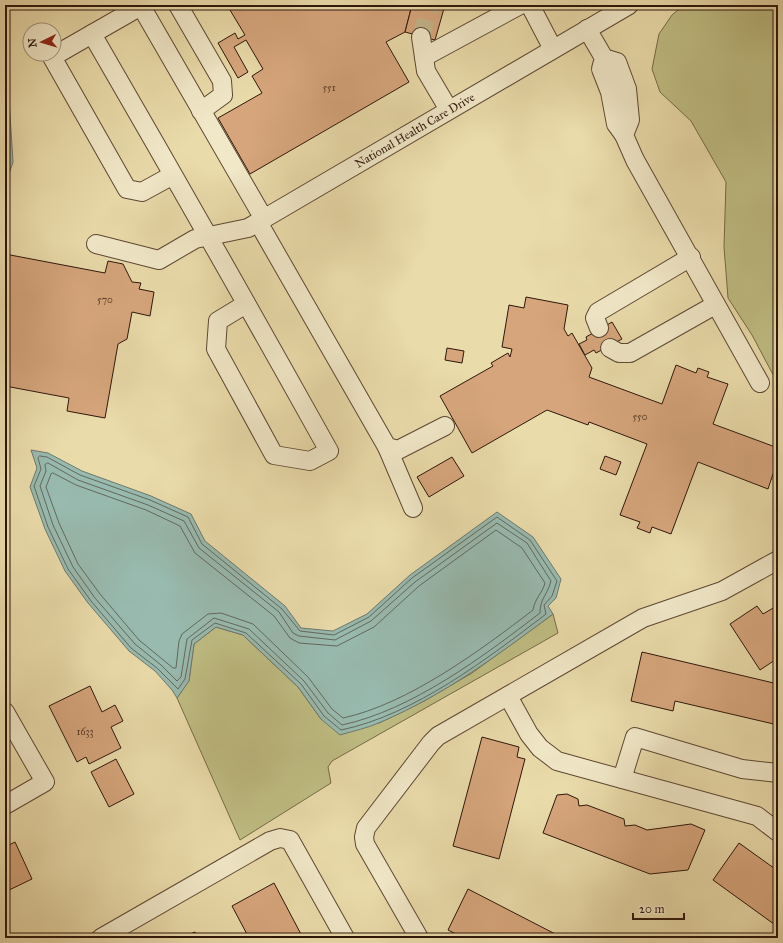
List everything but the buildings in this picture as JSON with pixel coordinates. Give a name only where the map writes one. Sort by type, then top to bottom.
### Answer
[{"type":"street","points":[[178,5],[222,80],[223,95],[201,111]]},
{"type":"street","points":[[424,57],[520,5]]},
{"type":"street","points":[[530,5],[553,49]]},
{"type":"street","name":"National Health Care Drive","points":[[96,244],[159,260],[201,237],[248,228],[629,5]]},
{"type":"street","points":[[173,175],[142,192],[127,189],[52,57],[142,6],[387,447],[413,508]]},
{"type":"street","points":[[587,29],[604,58],[601,69],[610,92],[616,124],[624,135],[635,160],[760,383]]},
{"type":"street","points":[[92,34],[173,175],[201,237],[246,304],[329,451],[310,461],[274,456],[216,349],[218,321],[246,304]]},
{"type":"street","points":[[421,37],[426,71],[449,110]]},
{"type":"street","points":[[599,328],[595,318],[598,312],[690,257]]},
{"type":"street","points":[[610,348],[619,353],[630,353],[715,305]]},
{"type":"street","points":[[387,447],[398,450],[445,426]]},
{"type":"street","points":[[419,938],[365,844],[364,837],[366,828],[420,755],[438,736],[643,618],[722,591],[778,560]]},
{"type":"street","points":[[508,696],[529,734],[540,748],[557,761],[757,816],[775,824]]},
{"type":"street","points":[[5,712],[45,782],[5,805]]},
{"type":"street","points":[[622,779],[635,737],[742,769],[778,773]]},
{"type":"street","points":[[101,938],[270,841],[280,838],[290,840],[345,938]]},
{"type":"shaded area","points":[[684,5],[778,5],[778,384],[752,335],[728,298],[724,247],[726,182],[691,121],[660,92],[652,69],[659,34],[672,15]]},
{"type":"shaded area","points":[[553,614],[558,633],[332,761],[328,767],[331,783],[240,840],[177,698],[189,680],[194,644],[216,627],[243,635],[298,687],[321,719],[379,723],[426,700],[472,673]]},
{"type":"water","points":[[5,37],[13,162],[5,186]]},
{"type":"water","points":[[31,450],[48,453],[82,471],[151,496],[191,514],[205,541],[285,606],[301,628],[333,631],[367,614],[410,575],[497,512],[533,537],[561,579],[556,598],[548,606],[553,614],[491,659],[427,700],[376,724],[340,735],[321,719],[298,687],[243,635],[216,627],[194,644],[189,681],[177,698],[155,671],[129,651],[88,603],[65,571],[45,529],[30,487],[37,468]]},
{"type":"tunnel","points":[[421,37],[430,5]]}]
